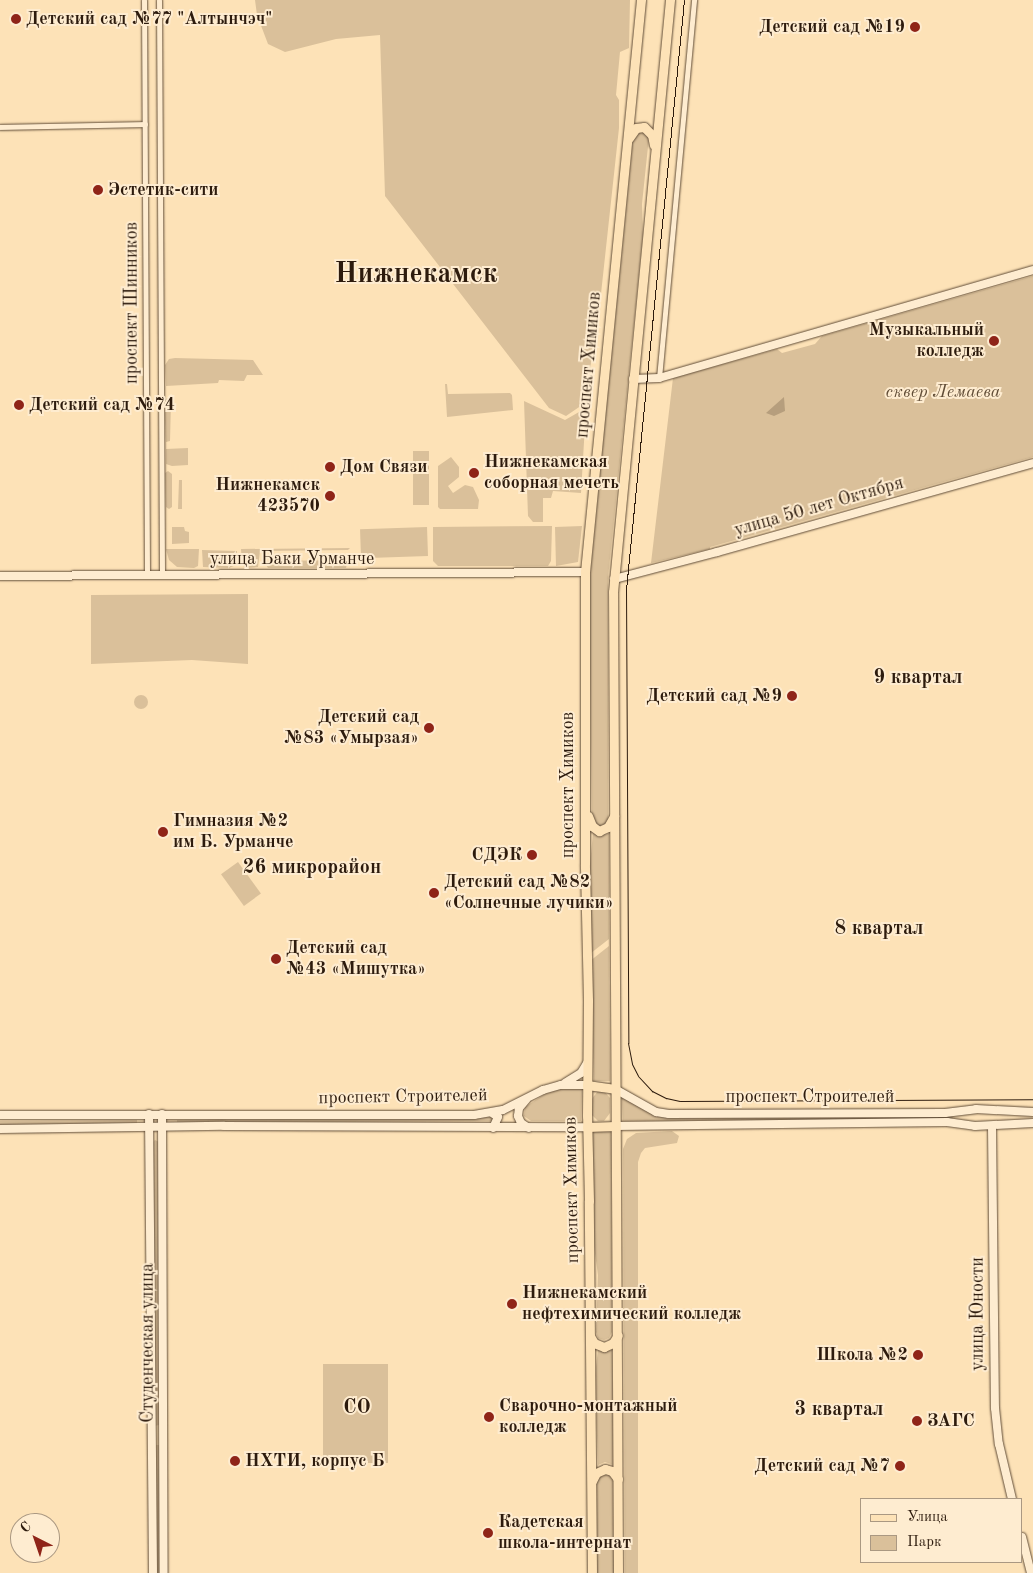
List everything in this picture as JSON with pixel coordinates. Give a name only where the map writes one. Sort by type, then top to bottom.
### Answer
[{"type":"main road","name":"проспект Химиков","points":[[592,1573],[587,1127],[585,572],[641,0]]},
{"type":"main road","points":[[618,1573],[614,578],[670,0]]},
{"type":"main road","points":[[627,143],[636,128],[644,127],[652,135],[655,147]]},
{"type":"main road","points":[[633,379],[659,378],[1033,270]]},
{"type":"main road","name":"улица 50 лет Октября","points":[[614,578],[717,552],[1033,463]]},
{"type":"main road","name":"улица Баки Урманче","points":[[0,576],[585,572]]},
{"type":"main road","points":[[586,811],[592,826],[598,831],[608,827],[615,815]]},
{"type":"main road","points":[[561,1085],[578,1076],[587,1063]]},
{"type":"main road","name":"проспект Строителей","points":[[0,1115],[492,1113],[561,1085],[587,1085],[615,1089],[656,1112],[669,1114],[945,1113],[976,1109],[1033,1112]]},
{"type":"main road","points":[[529,1097],[519,1108],[518,1116],[521,1123],[530,1128]]},
{"type":"main road","points":[[975,1126],[966,1120],[969,1113],[976,1109]]},
{"type":"main road","points":[[1016,1110],[1023,1117],[1018,1126]]},
{"type":"main road","points":[[492,1113],[498,1118],[493,1128]]},
{"type":"main road","name":"Студенческая улица","points":[[148,1114],[153,1573]]},
{"type":"main road","name":"Студенческая улица","points":[[162,1114],[164,1573]]},
{"type":"main road","name":"проспект Строителей","points":[[0,1129],[149,1127],[530,1128],[946,1122],[975,1126],[1018,1126],[1033,1123]]},
{"type":"main road","name":"улица Юности","points":[[992,1126],[995,1408],[999,1444],[1012,1498]]},
{"type":"main road","points":[[590,1336],[594,1343],[604,1347],[611,1344],[618,1335]]},
{"type":"main road","points":[[151,1430],[163,1428]]},
{"type":"main road","points":[[152,1442],[155,1439],[163,1441]]},
{"type":"main road","points":[[592,1483],[596,1473],[605,1469],[614,1473],[618,1482]]},
{"type":"main road","points":[[1023,1540],[1031,1573]]},
{"type":"street","name":"проспект Шинников","points":[[144,0],[147,575]]},
{"type":"street","name":"проспект Шинников","points":[[159,0],[162,575]]},
{"type":"street","points":[[659,378],[694,0]]},
{"type":"street","points":[[0,127],[144,124]]},
{"type":"green space","points":[[255,0],[630,0],[629,48],[620,52],[616,95],[619,100],[619,128],[600,303],[585,403],[566,416],[549,408],[385,196],[380,35],[336,39],[285,52],[268,44],[257,15]]},
{"type":"green space","points":[[638,131],[644,131],[649,137],[642,204],[643,235],[608,578],[608,821],[602,827],[596,826],[592,818],[589,586],[633,138]]},
{"type":"green space","name":"сквер Лемаева","points":[[1033,276],[1033,457],[710,547],[710,549],[651,563],[673,378],[777,349],[782,353],[815,344],[822,336]]},
{"type":"green space","points":[[169,359],[253,360],[263,375],[247,375],[244,381],[219,380],[218,383],[166,386],[165,365]]},
{"type":"green space","points":[[445,384],[447,384],[448,394],[510,393],[512,395],[513,410],[447,417]]},
{"type":"green space","points":[[168,398],[171,401],[170,441],[166,442],[164,400]]},
{"type":"green space","points":[[524,401],[565,420],[586,408],[581,493],[553,491],[551,498],[543,498],[543,522],[533,522],[528,516]]},
{"type":"green space","points":[[188,448],[188,465],[172,466],[166,464],[166,449]]},
{"type":"green space","points":[[413,451],[429,451],[429,505],[413,505]]},
{"type":"green space","points":[[451,457],[459,467],[459,477],[448,486],[453,493],[465,485],[473,487],[479,500],[478,509],[440,509],[438,507],[438,466]]},
{"type":"green space","points":[[168,471],[172,474],[172,507],[169,509],[166,507],[165,473]]},
{"type":"green space","points":[[179,480],[182,480],[182,509],[178,509]]},
{"type":"green space","points":[[552,526],[551,561],[548,566],[438,566],[433,561],[433,527]]},
{"type":"green space","points":[[582,526],[578,562],[556,566],[555,527]]},
{"type":"green space","points":[[172,527],[184,527],[185,531],[189,532],[189,543],[172,544]]},
{"type":"green space","points":[[427,527],[428,556],[361,558],[360,529]]},
{"type":"green space","points":[[350,548],[348,550],[260,551],[258,567],[245,568],[242,564],[241,549]]},
{"type":"green space","points":[[166,549],[199,549],[198,566],[194,568],[177,567],[169,560]]},
{"type":"green space","points":[[202,550],[237,551],[236,565],[229,568],[203,567]]},
{"type":"green space","points":[[348,560],[346,568],[268,568],[266,565],[268,561]]},
{"type":"green space","points":[[248,594],[248,664],[192,660],[91,664],[91,595]]},
{"type":"green space","points":[[141,695],[146,697],[148,702],[146,707],[141,709],[136,707],[134,702],[136,697]]},
{"type":"green space","points":[[593,833],[600,835],[609,834],[609,939],[591,953],[590,864]]},
{"type":"green space","points":[[238,862],[261,894],[244,906],[221,874]]},
{"type":"green space","points":[[609,946],[610,1081],[594,1081],[590,961]]},
{"type":"green space","points":[[582,1088],[581,1121],[531,1121],[524,1116],[525,1107],[545,1094],[560,1089]]},
{"type":"green space","points":[[598,1091],[604,1091],[610,1098],[610,1113],[604,1121],[598,1121],[591,1114],[591,1100]]},
{"type":"green space","points":[[622,1097],[655,1115],[669,1118],[953,1116],[952,1120],[623,1121]]},
{"type":"green space","points":[[491,1117],[493,1121],[177,1123],[177,1120]]},
{"type":"green space","points":[[137,1120],[137,1125],[0,1125],[0,1121]]},
{"type":"green space","points":[[592,1131],[611,1132],[612,1332],[609,1338],[604,1340],[598,1338],[596,1332],[598,1275],[594,1246]]},
{"type":"green space","points":[[672,1131],[679,1136],[677,1143],[645,1148],[638,1162],[638,1573],[625,1573],[623,1149],[627,1139],[636,1133]]},
{"type":"green space","points":[[155,1140],[159,1142],[159,1425],[154,1426],[153,1142]]},
{"type":"green space","points":[[598,1350],[603,1352],[612,1350],[614,1465],[605,1462],[598,1465],[595,1375]]},
{"type":"green space","points":[[323,1364],[388,1364],[388,1463],[323,1463]]},
{"type":"green space","points":[[155,1445],[160,1445],[160,1573],[155,1573]]},
{"type":"green space","points":[[601,1473],[608,1473],[613,1481],[614,1573],[597,1573],[596,1481]]},
{"type":"shaded area","points":[[784,397],[785,411],[774,416],[766,413]]},
{"type":"tram line","points":[[684,0],[626,589],[628,1043],[632,1064],[638,1076],[652,1091],[666,1098],[680,1101],[1033,1099]]},
{"type":"place","name":"Детский сад №77 \"Алтынчэч\"","points":[[16,19]]},
{"type":"place","name":"Детский сад №19","points":[[915,27]]},
{"type":"place","name":"Эстетик-сити","points":[[98,190]]},
{"type":"place","name":"Музыкальный колледж","points":[[994,341]]},
{"type":"place","name":"Детский сад №74","points":[[19,405]]},
{"type":"place","name":"Дом Связи","points":[[330,467]]},
{"type":"place","name":"Нижнекамская соборная мечеть","points":[[474,473]]},
{"type":"place","name":"Нижнекамск 423570","points":[[330,496]]},
{"type":"place","name":"Детский сад №9","points":[[792,696]]},
{"type":"place","name":"Детский сад №83 «Умырзая»","points":[[429,728]]},
{"type":"place","name":"Гимназия №2 им Б. Урманче","points":[[163,832]]},
{"type":"place","name":"СДЭК","points":[[532,855]]},
{"type":"place","name":"Детский сад №82 «Солнечные лучики»","points":[[434,893]]},
{"type":"place","name":"Детский сад №43 «Мишутка»","points":[[276,959]]},
{"type":"place","name":"Нижнекамский нефтехимический колледж","points":[[512,1304]]},
{"type":"place","name":"Школа №2","points":[[918,1355]]},
{"type":"place","name":"Сварочно-монтажный колледж","points":[[489,1417]]},
{"type":"place","name":"ЗАГС","points":[[917,1421]]},
{"type":"place","name":"НХТИ, корпус Б","points":[[235,1461]]},
{"type":"place","name":"Детский сад №7","points":[[900,1466]]},
{"type":"place","name":"Кадетская школа-интернат","points":[[488,1533]]},
{"type":"district","name":"Нижнекамск","points":[[416,275]]},
{"type":"district","name":"9 квартал","points":[[918,678]]},
{"type":"district","name":"26 микрорайон","points":[[312,868]]},
{"type":"district","name":"8 квартал","points":[[879,929]]},
{"type":"district","name":"СО","points":[[357,1408]]},
{"type":"district","name":"3 квартал","points":[[839,1410]]}]
